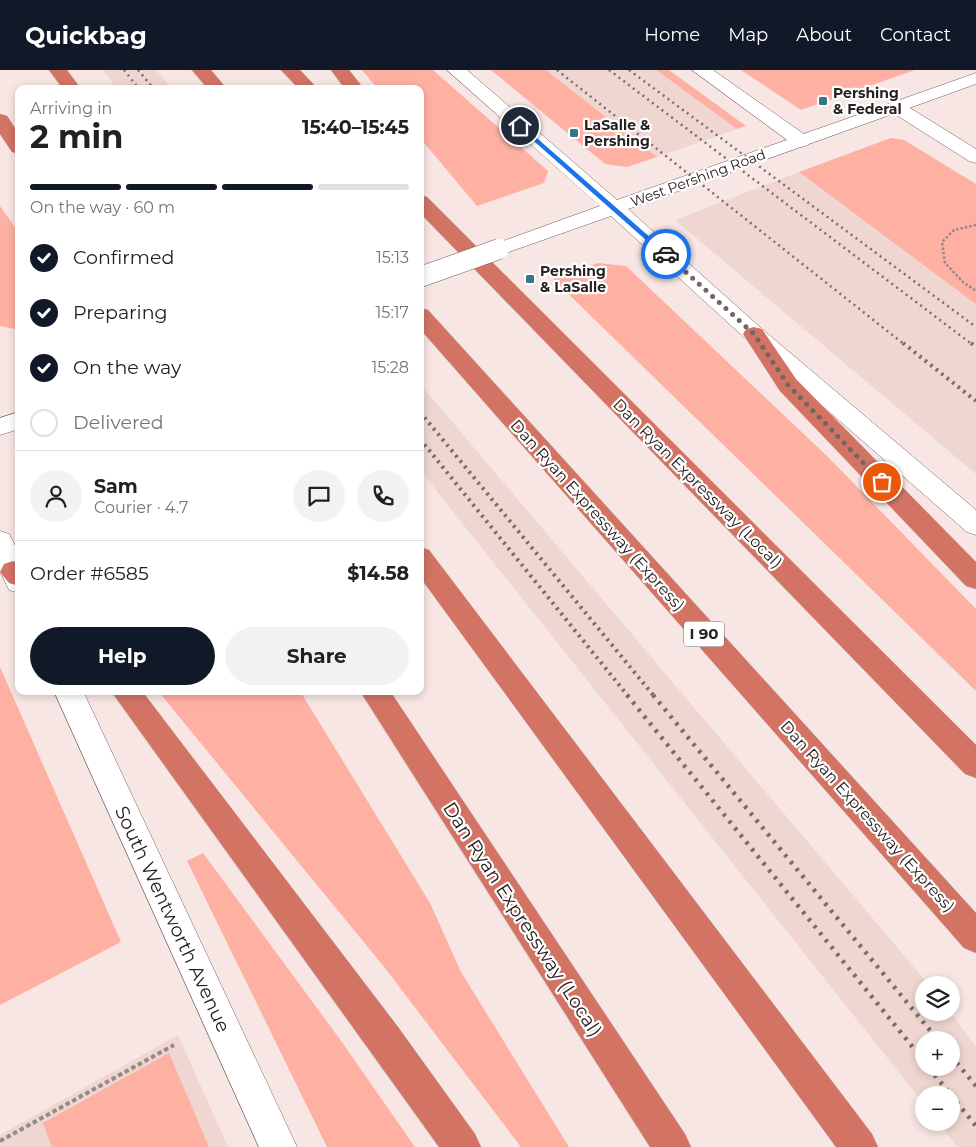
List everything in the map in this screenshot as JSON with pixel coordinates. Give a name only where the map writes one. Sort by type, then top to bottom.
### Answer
[{"type":"highway","points":[[58,70],[69,85]]},
{"type":"highway","points":[[201,70],[214,85]]},
{"type":"highway","points":[[290,70],[305,85]]},
{"type":"highway","points":[[340,70],[352,85]]},
{"type":"highway","name":"Dan Ryan Expressway (Local)","points":[[424,202],[976,765]]},
{"type":"highway","name":"Dan Ryan Expressway (Express)","points":[[424,319],[976,937]]},
{"type":"highway","points":[[754,334],[788,385],[976,579]]},
{"type":"highway","points":[[424,562],[859,1147]]},
{"type":"highway","points":[[127,695],[373,1024],[462,1147]]},
{"type":"highway","name":"Dan Ryan Expressway (Local)","points":[[377,695],[672,1147]]},
{"type":"main road","points":[[456,70],[615,208],[754,334],[976,525]]},
{"type":"main road","points":[[701,70],[801,141]]},
{"type":"main road","name":"West Pershing Road","points":[[424,276],[976,78]]},
{"type":"main road","points":[[896,107],[976,157]]},
{"type":"main road","points":[[0,427],[15,421]]},
{"type":"main road","points":[[0,541],[15,573]]},
{"type":"main road","name":"South Wentworth Avenue","points":[[70,695],[278,1147]]},
{"type":"path","points":[[976,225],[954,230],[942,242],[945,263],[963,282],[976,291]]},
{"type":"path","points":[[0,1141],[174,1045]]},
{"type":"shaded area","points":[[103,70],[156,70],[169,85],[114,85]]},
{"type":"shaded area","points":[[362,70],[433,70],[548,171],[544,183],[477,206],[424,143],[424,85],[375,85]]},
{"type":"shaded area","points":[[491,70],[546,70],[657,157],[627,167],[605,164]]},
{"type":"shaded area","points":[[546,70],[656,70],[737,129],[657,157]]},
{"type":"shaded area","points":[[656,70],[669,70],[746,126],[737,129]]},
{"type":"shaded area","points":[[741,70],[915,70],[801,110]]},
{"type":"shaded area","points":[[891,138],[904,140],[976,184],[976,304],[799,172]]},
{"type":"shaded area","points":[[799,172],[845,206],[976,278],[976,474],[675,220]]},
{"type":"shaded area","points":[[0,206],[15,227],[15,329],[0,326]]},
{"type":"shaded area","points":[[598,263],[626,266],[827,456],[976,609],[976,691],[553,279]]},
{"type":"shaded area","points":[[424,389],[921,976],[915,976],[915,1021],[957,1021],[976,1047],[976,1147],[958,1147],[945,1131],[960,1131],[960,1086],[915,1086],[915,1093],[424,475]]},
{"type":"shaded area","points":[[0,667],[121,942],[0,1005]]},
{"type":"shaded area","points":[[161,695],[302,695],[430,903],[461,972],[569,1147],[521,1147],[385,968]]},
{"type":"shaded area","points":[[203,853],[339,1038],[415,1147],[327,1147],[187,861]]},
{"type":"shaded area","points":[[178,1035],[228,1147],[0,1147],[0,1135]]},
{"type":"shaded area","points":[[169,1053],[209,1147],[52,1147],[43,1123]]},
{"type":"railway","points":[[124,70],[136,85]]},
{"type":"railway","points":[[138,70],[151,85]]},
{"type":"railway","points":[[557,70],[905,345]]},
{"type":"railway","points":[[609,70],[973,345]]},
{"type":"railway","points":[[629,70],[976,327]]},
{"type":"railway","points":[[903,343],[976,401]]},
{"type":"railway","points":[[971,343],[976,347]]},
{"type":"railway","points":[[424,417],[654,696]]},
{"type":"railway","points":[[424,444],[628,696]]},
{"type":"railway","points":[[627,695],[915,1050]]},
{"type":"railway","points":[[653,695],[931,1031]]},
{"type":"railway","points":[[960,1067],[976,1086]]},
{"type":"railway","points":[[936,1076],[976,1126]]},
{"type":"way so far","points":[[666,254],[754,334],[788,385],[882,482]]},
{"type":"place","name":"Pershing & Federal","points":[[823,101]]},
{"type":"place","name":"LaSalle & Pershing","points":[[574,133]]},
{"type":"place","name":"Pershing & LaSalle","points":[[530,279]]},
{"type":"route","points":[[520,126],[666,254]]}]
